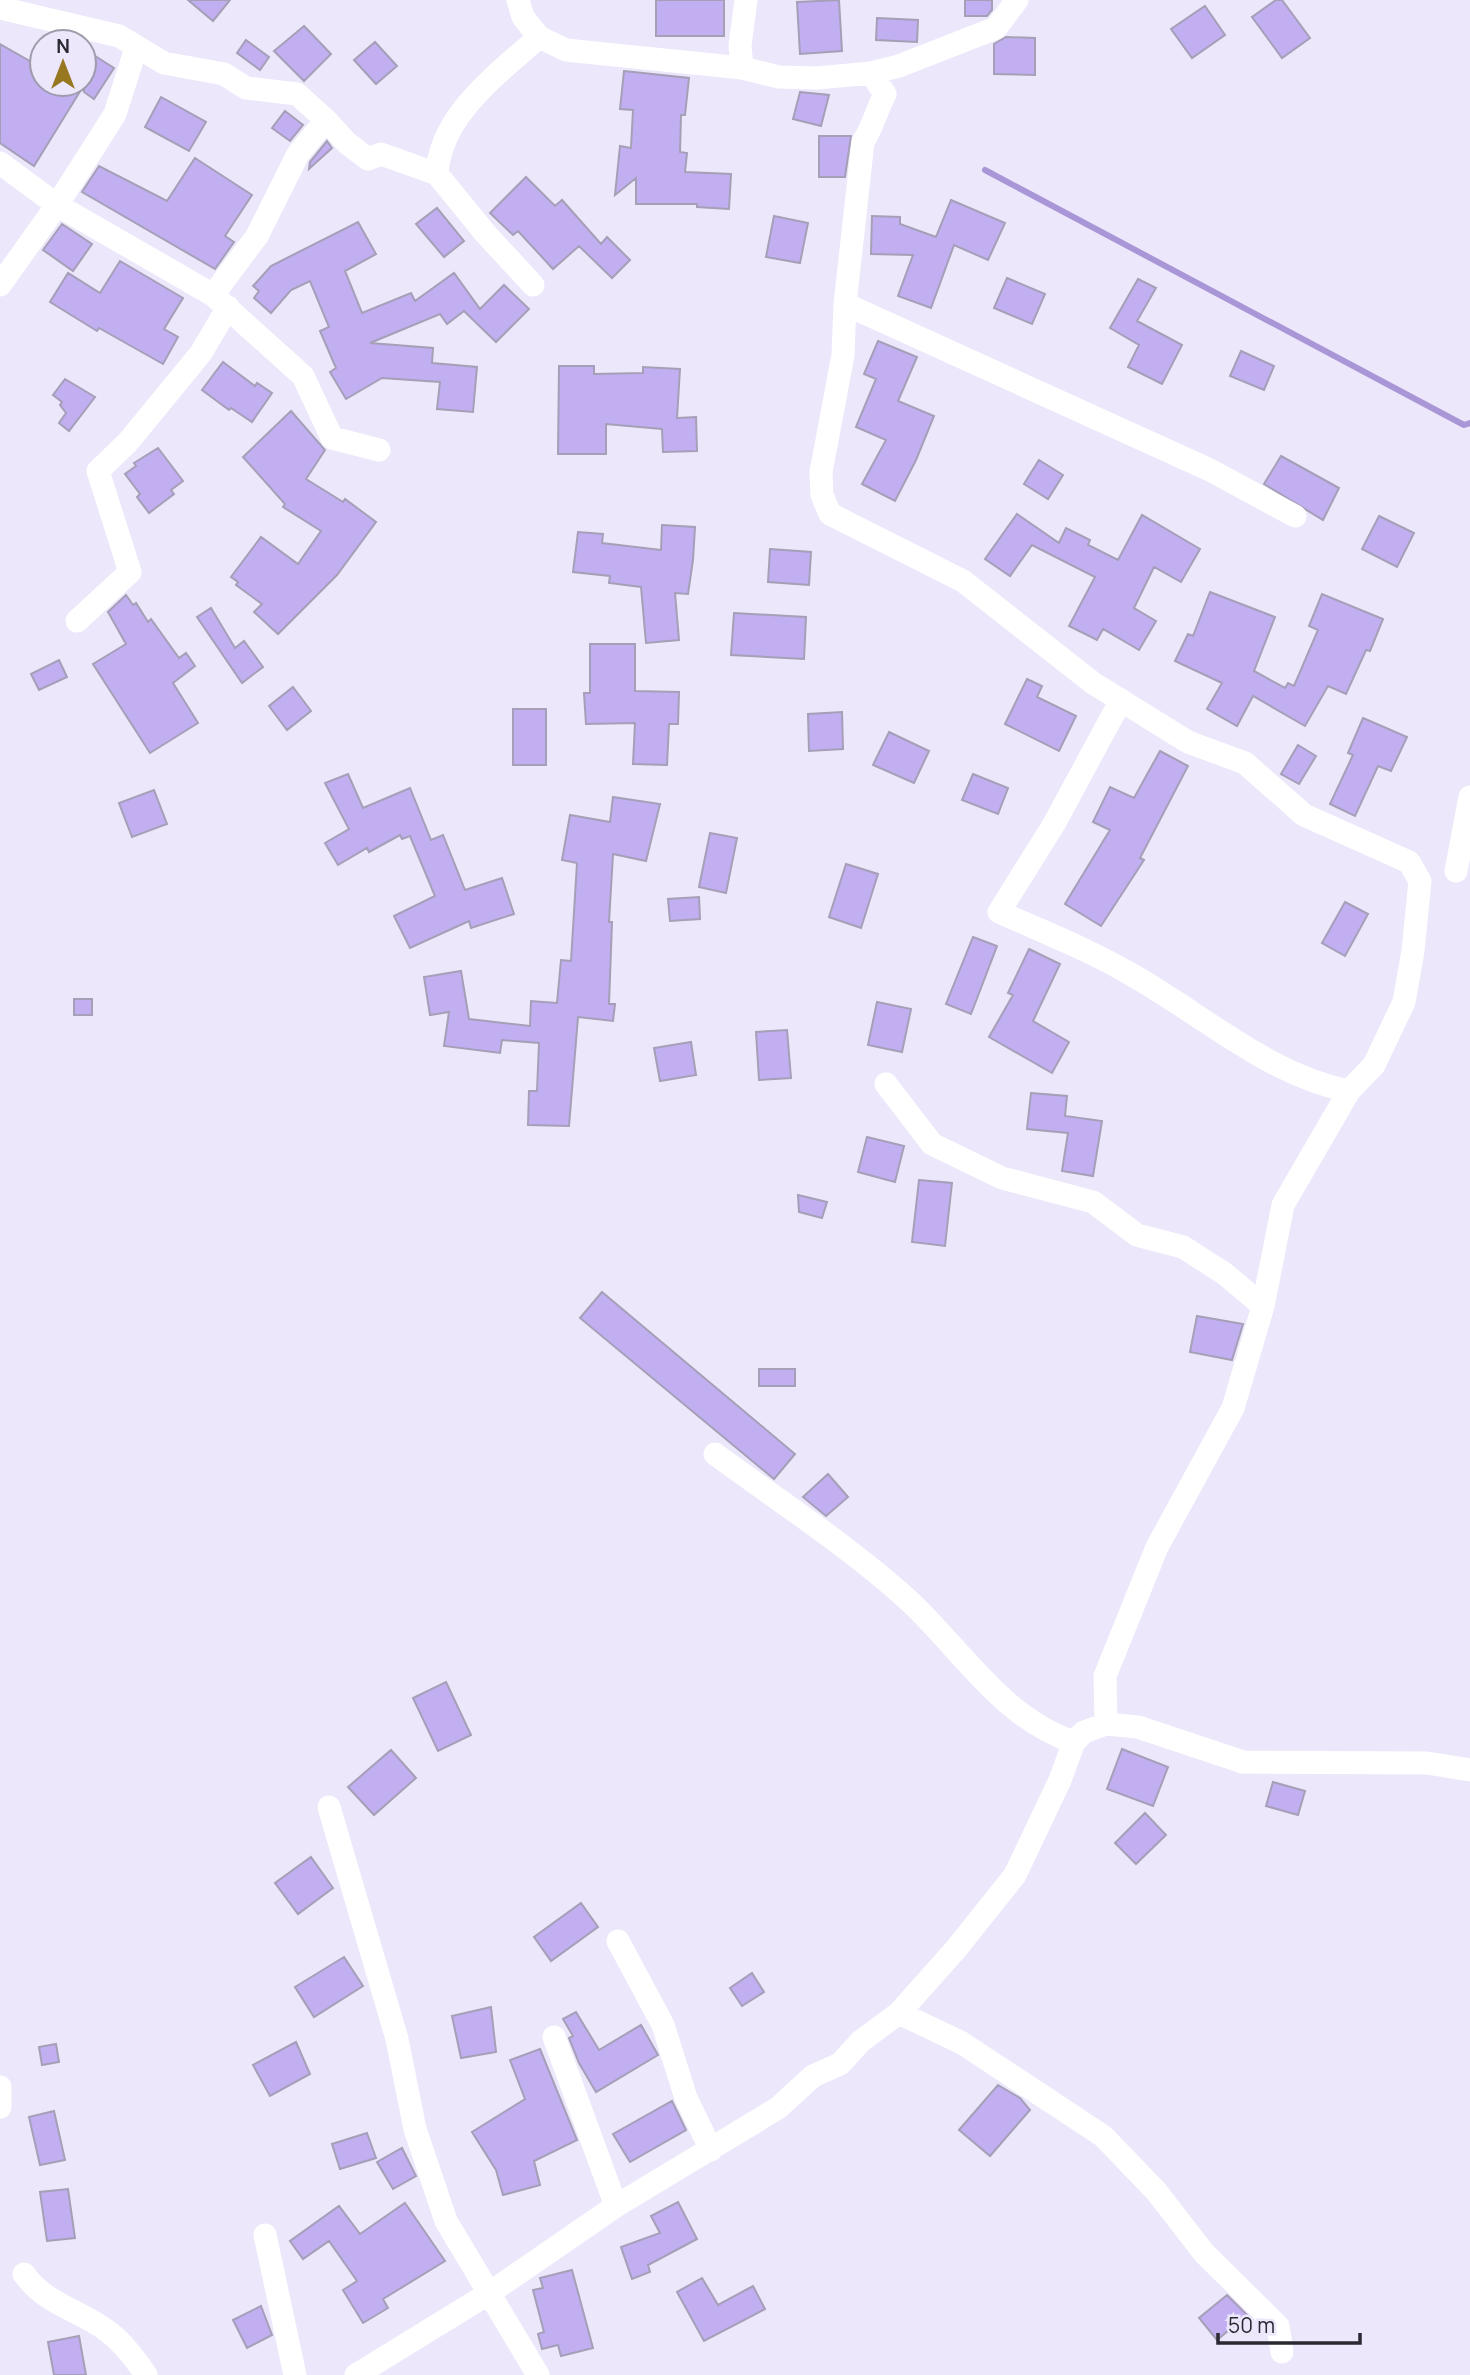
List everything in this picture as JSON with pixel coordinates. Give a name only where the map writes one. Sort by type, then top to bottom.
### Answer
[{"type":"street","points":[[518,0],[523,17],[539,37],[566,50],[742,68],[779,77],[817,78],[871,73],[899,66],[996,28],[1017,0]]},
{"type":"street","points":[[742,68],[740,45],[746,0]]},
{"type":"street","points":[[0,8],[119,36],[164,63],[223,74],[246,88],[298,94],[346,143],[368,159],[381,154],[437,174],[485,233],[533,285]]},
{"type":"street","points":[[437,174],[444,139],[456,119],[487,83],[539,37]]},
{"type":"street","points":[[0,285],[57,205],[115,114],[136,48]]},
{"type":"street","points":[[871,73],[885,94],[873,115],[873,128],[863,142],[845,304],[843,355],[821,472],[822,495],[830,514],[963,581],[1093,683],[1188,741],[1245,763],[1304,815],[1409,862],[1420,881],[1413,951],[1404,1002],[1374,1065],[1349,1091],[1283,1205],[1263,1306],[1233,1408],[1157,1547],[1105,1676],[1106,1724]]},
{"type":"street","points":[[78,621],[130,572],[98,471],[128,442],[201,353],[220,301],[257,236],[298,154],[326,120]]},
{"type":"street","points":[[0,163],[57,205],[220,301],[303,376],[332,438],[379,450]]},
{"type":"street","points":[[845,304],[1210,470],[1295,516]]},
{"type":"street","points":[[1121,700],[1054,824],[999,912],[1133,975],[1238,1043],[1316,1084],[1349,1091]]},
{"type":"street","points":[[1456,871],[1470,797]]},
{"type":"street","points":[[886,1084],[932,1144],[1002,1178],[1093,1202],[1136,1236],[1183,1247],[1225,1274],[1263,1306]]},
{"type":"street","points":[[715,1454],[861,1559],[908,1599],[991,1690],[1055,1736],[1074,1742]]},
{"type":"street","points":[[356,2375],[488,2294],[616,2206],[711,2151],[778,2108],[813,2076],[840,2064],[861,2041],[899,2013],[956,1949],[1015,1875],[1047,1809],[1074,1742],[1084,1732],[1106,1724],[1138,1727],[1243,1762],[1427,1763],[1470,1770]]},
{"type":"street","points":[[329,1807],[397,2039],[415,2129],[446,2221],[538,2375]]},
{"type":"street","points":[[618,1941],[663,2025],[686,2098],[711,2151]]},
{"type":"street","points":[[899,2013],[962,2043],[1103,2136],[1156,2190],[1204,2253],[1278,2326],[1282,2352]]},
{"type":"street","points":[[554,2037],[616,2206]]},
{"type":"street","points":[[0,2087],[0,2107]]},
{"type":"street","points":[[265,2235],[295,2375]]},
{"type":"street","points":[[24,2274],[35,2288],[54,2304],[110,2333],[146,2375]]},
{"type":"building","points":[[188,0],[230,0],[213,21]]},
{"type":"building","points":[[656,0],[724,0],[724,36],[656,36]]},
{"type":"building","points":[[839,0],[842,51],[800,54],[797,2]]},
{"type":"building","points":[[965,0],[992,0],[992,10],[987,16],[965,16]]},
{"type":"building","points":[[1276,0],[1282,0],[1310,38],[1282,58],[1252,17]]},
{"type":"building","points":[[1205,6],[1225,35],[1192,58],[1171,29]]},
{"type":"building","points":[[877,18],[918,20],[917,42],[876,40]]},
{"type":"building","points":[[304,26],[331,54],[304,81],[274,51]]},
{"type":"building","points":[[1006,37],[1035,38],[1035,75],[994,74],[994,44]]},
{"type":"building","points":[[246,40],[269,57],[260,70],[237,53]]},
{"type":"building","points":[[375,42],[397,66],[376,84],[354,60]]},
{"type":"building","points":[[0,44],[28,60],[28,98],[76,98],[34,166],[0,143]]},
{"type":"building","points":[[98,58],[114,68],[98,93]]},
{"type":"building","points":[[624,71],[689,78],[685,115],[681,115],[680,152],[687,153],[685,172],[731,174],[729,209],[697,207],[697,204],[636,204],[636,178],[615,195],[620,146],[631,148],[633,110],[620,109]]},
{"type":"building","points":[[800,92],[829,95],[821,126],[793,119]]},
{"type":"building","points":[[161,97],[206,122],[189,151],[145,127]]},
{"type":"building","points":[[285,111],[303,125],[290,141],[272,128]]},
{"type":"building","points":[[819,136],[851,136],[845,177],[819,177]]},
{"type":"building","points":[[327,141],[332,148],[309,169],[310,162]]},
{"type":"building","points":[[195,158],[252,195],[225,236],[234,242],[215,269],[82,192],[99,166],[167,201]]},
{"type":"building","points":[[526,177],[555,206],[562,200],[601,244],[607,237],[630,260],[612,278],[579,246],[553,269],[518,231],[513,235],[490,213]]},
{"type":"building","points":[[951,200],[1005,223],[988,260],[954,245],[931,308],[898,296],[913,255],[871,254],[872,216],[900,217],[900,224],[936,237]]},
{"type":"building","points":[[437,208],[464,241],[444,257],[416,224]]},
{"type":"building","points":[[774,216],[808,223],[800,263],[766,257]]},
{"type":"building","points":[[358,222],[376,254],[345,271],[362,313],[411,293],[415,301],[454,273],[480,309],[504,285],[529,309],[496,342],[464,311],[447,324],[440,314],[370,343],[433,348],[432,363],[477,367],[473,412],[437,409],[440,382],[382,378],[346,399],[330,372],[336,368],[320,331],[329,327],[310,281],[291,290],[271,313],[254,298],[259,291],[253,286],[271,266]]},
{"type":"building","points":[[62,224],[92,244],[73,271],[43,250]]},
{"type":"building","points":[[120,261],[183,298],[164,329],[178,337],[163,364],[99,328],[97,331],[50,302],[68,273],[100,293]]},
{"type":"building","points":[[1007,278],[1045,294],[1032,324],[994,308]]},
{"type":"building","points":[[1138,279],[1156,288],[1137,321],[1182,345],[1162,384],[1128,367],[1139,345],[1110,328]]},
{"type":"building","points":[[878,341],[917,357],[898,401],[934,416],[895,501],[862,484],[886,440],[856,427],[876,379],[864,374]]},
{"type":"building","points":[[1241,351],[1274,366],[1264,390],[1230,376]]},
{"type":"building","points":[[223,362],[255,386],[257,383],[272,393],[252,422],[231,408],[229,410],[202,390]]},
{"type":"building","points":[[559,366],[594,366],[594,374],[643,373],[643,367],[680,369],[677,418],[696,417],[697,451],[663,452],[662,429],[606,424],[606,454],[558,454]]},
{"type":"building","points":[[65,379],[95,397],[69,431],[59,423],[66,413],[60,405],[62,402],[53,395]]},
{"type":"building","points":[[291,411],[325,450],[306,479],[343,502],[345,499],[376,522],[337,575],[278,634],[254,612],[262,604],[236,585],[238,582],[231,577],[261,537],[298,564],[321,531],[283,507],[285,504],[243,457]]},
{"type":"building","points":[[158,448],[183,481],[171,490],[174,494],[149,513],[137,497],[140,494],[125,474],[136,466],[134,463]]},
{"type":"building","points":[[1281,456],[1339,488],[1323,520],[1264,484]]},
{"type":"building","points":[[1039,460],[1063,475],[1048,499],[1024,484]]},
{"type":"building","points":[[1017,514],[1059,543],[1066,528],[1090,540],[1088,545],[1118,560],[1142,515],[1200,549],[1181,582],[1154,567],[1134,608],[1156,621],[1139,650],[1103,629],[1097,640],[1069,626],[1095,577],[1032,545],[1010,576],[985,559]]},
{"type":"building","points":[[1379,516],[1414,533],[1397,567],[1362,549]]},
{"type":"building","points":[[662,525],[695,527],[693,560],[688,594],[675,593],[679,640],[646,643],[641,587],[609,583],[610,576],[573,572],[578,532],[603,534],[602,543],[661,550]]},
{"type":"building","points":[[770,549],[811,552],[809,585],[768,582]]},
{"type":"building","points":[[1210,592],[1275,617],[1254,671],[1285,688],[1288,683],[1294,686],[1318,630],[1309,626],[1322,594],[1383,619],[1370,651],[1366,650],[1346,694],[1328,686],[1305,726],[1253,696],[1237,726],[1207,709],[1222,683],[1175,661],[1188,634],[1193,636]]},
{"type":"building","points":[[126,595],[133,605],[136,603],[148,622],[151,619],[179,658],[186,653],[195,666],[173,683],[198,723],[150,753],[93,664],[126,644],[108,612]]},
{"type":"building","points":[[211,608],[235,648],[244,641],[263,667],[242,683],[197,617]]},
{"type":"building","points":[[734,613],[806,617],[804,659],[731,655]]},
{"type":"building","points":[[590,644],[635,644],[635,691],[679,692],[678,724],[669,724],[667,765],[633,764],[635,723],[586,724],[584,693],[590,693]]},
{"type":"building","points":[[59,660],[67,677],[39,690],[31,674]]},
{"type":"building","points":[[1027,679],[1042,686],[1037,697],[1076,716],[1059,751],[1005,724]]},
{"type":"building","points":[[293,687],[311,711],[287,730],[269,706]]},
{"type":"building","points":[[513,709],[546,709],[546,765],[513,765]]},
{"type":"building","points":[[842,712],[843,749],[809,751],[808,714]]},
{"type":"building","points":[[1363,718],[1407,737],[1391,771],[1378,766],[1355,816],[1330,804],[1353,755],[1348,753]]},
{"type":"building","points":[[889,732],[929,751],[914,783],[873,765]]},
{"type":"building","points":[[1298,745],[1316,756],[1299,784],[1281,774]]},
{"type":"building","points":[[1160,751],[1188,766],[1140,858],[1144,860],[1101,926],[1065,904],[1110,830],[1093,822],[1110,787],[1134,798]]},
{"type":"building","points":[[348,774],[363,808],[410,788],[431,840],[443,835],[465,890],[502,878],[514,914],[471,928],[469,921],[410,948],[394,916],[435,896],[410,836],[402,839],[400,835],[369,852],[367,848],[338,865],[325,843],[349,829],[325,783]]},
{"type":"building","points":[[973,774],[1008,788],[998,814],[962,800]]},
{"type":"building","points":[[154,790],[167,824],[132,837],[119,803]]},
{"type":"building","points":[[613,797],[660,804],[646,861],[613,854],[609,922],[612,922],[609,1004],[615,1004],[613,1021],[578,1017],[569,1126],[528,1125],[529,1091],[537,1091],[539,1043],[502,1040],[500,1053],[444,1046],[449,1012],[430,1015],[424,977],[461,971],[469,1019],[530,1026],[531,1001],[557,1003],[561,960],[571,961],[577,863],[562,860],[570,815],[610,822]]},
{"type":"building","points":[[710,833],[737,838],[726,893],[699,887]]},
{"type":"building","points":[[846,864],[878,874],[861,928],[829,917]]},
{"type":"building","points":[[699,897],[700,919],[670,921],[668,899]]},
{"type":"building","points":[[1345,902],[1368,914],[1345,956],[1322,943]]},
{"type":"building","points":[[973,937],[997,946],[971,1014],[946,1004]]},
{"type":"building","points":[[1029,949],[1060,964],[1033,1021],[1069,1042],[1052,1073],[989,1037],[1013,995],[1008,993]]},
{"type":"building","points":[[74,999],[92,999],[92,1015],[74,1015]]},
{"type":"building","points":[[877,1002],[911,1009],[902,1052],[868,1045]]},
{"type":"building","points":[[787,1030],[791,1078],[759,1080],[756,1032]]},
{"type":"building","points":[[691,1042],[696,1075],[660,1081],[654,1048]]},
{"type":"building","points":[[1031,1093],[1067,1096],[1065,1116],[1102,1121],[1093,1176],[1062,1171],[1068,1133],[1027,1129]]},
{"type":"building","points":[[867,1137],[904,1146],[895,1182],[858,1172]]},
{"type":"building","points":[[919,1180],[952,1183],[945,1246],[912,1242]]},
{"type":"building","points":[[798,1195],[827,1202],[822,1218],[799,1212]]},
{"type":"building","points":[[602,1292],[795,1454],[774,1479],[580,1318]]},
{"type":"building","points":[[1197,1316],[1243,1324],[1232,1360],[1190,1352]]},
{"type":"building","points":[[759,1369],[795,1369],[795,1386],[759,1386]]},
{"type":"building","points":[[828,1474],[848,1497],[826,1516],[803,1497]]},
{"type":"building","points":[[446,1682],[471,1735],[438,1751],[413,1698]]},
{"type":"building","points":[[1122,1749],[1168,1767],[1153,1806],[1107,1789]]},
{"type":"building","points":[[391,1750],[416,1778],[374,1815],[348,1787]]},
{"type":"building","points":[[1273,1782],[1305,1791],[1298,1815],[1266,1806]]},
{"type":"building","points":[[1145,1813],[1166,1835],[1136,1864],[1115,1843]]},
{"type":"building","points":[[311,1857],[333,1888],[298,1914],[275,1883]]},
{"type":"building","points":[[581,1903],[598,1927],[551,1961],[534,1937]]},
{"type":"building","points":[[344,1957],[363,1986],[314,2017],[295,1987]]},
{"type":"building","points":[[752,1973],[764,1992],[742,2006],[730,1988]]},
{"type":"building","points":[[491,2007],[496,2052],[461,2058],[452,2016]]},
{"type":"building","points":[[576,2012],[599,2050],[641,2025],[658,2055],[596,2092],[579,2063],[569,2038],[573,2036],[563,2019]]},
{"type":"building","points":[[296,2042],[310,2074],[270,2096],[253,2065]]},
{"type":"building","points":[[56,2044],[59,2062],[42,2065],[39,2047]]},
{"type":"building","points":[[540,2049],[577,2140],[534,2161],[540,2185],[503,2195],[496,2170],[472,2132],[525,2099],[510,2060]]},
{"type":"building","points":[[998,2085],[1020,2098],[1030,2110],[990,2156],[959,2130]]},
{"type":"building","points":[[672,2101],[686,2130],[630,2162],[613,2134]]},
{"type":"building","points":[[54,2111],[65,2160],[40,2165],[29,2117]]},
{"type":"building","points":[[367,2133],[376,2158],[340,2169],[332,2144]]},
{"type":"building","points":[[402,2148],[416,2176],[393,2189],[377,2162]]},
{"type":"building","points":[[68,2189],[75,2238],[47,2241],[40,2192]]},
{"type":"building","points":[[678,2202],[697,2239],[648,2265],[650,2272],[632,2279],[621,2247],[660,2233],[651,2216]]},
{"type":"building","points":[[405,2203],[445,2261],[383,2299],[388,2308],[363,2323],[343,2290],[357,2281],[329,2241],[303,2259],[290,2241],[339,2206],[360,2234]]},
{"type":"building","points":[[572,2270],[593,2348],[561,2356],[558,2345],[542,2349],[538,2334],[544,2332],[533,2290],[543,2288],[540,2278]]},
{"type":"building","points":[[702,2278],[718,2305],[753,2286],[765,2309],[704,2341],[677,2292]]},
{"type":"building","points":[[1227,2295],[1247,2315],[1217,2340],[1199,2318]]},
{"type":"building","points":[[261,2306],[272,2335],[247,2348],[233,2320]]},
{"type":"building","points":[[79,2336],[86,2375],[54,2375],[48,2342]]},
{"type":"waterway","points":[[985,170],[1464,425],[1470,423]]}]
